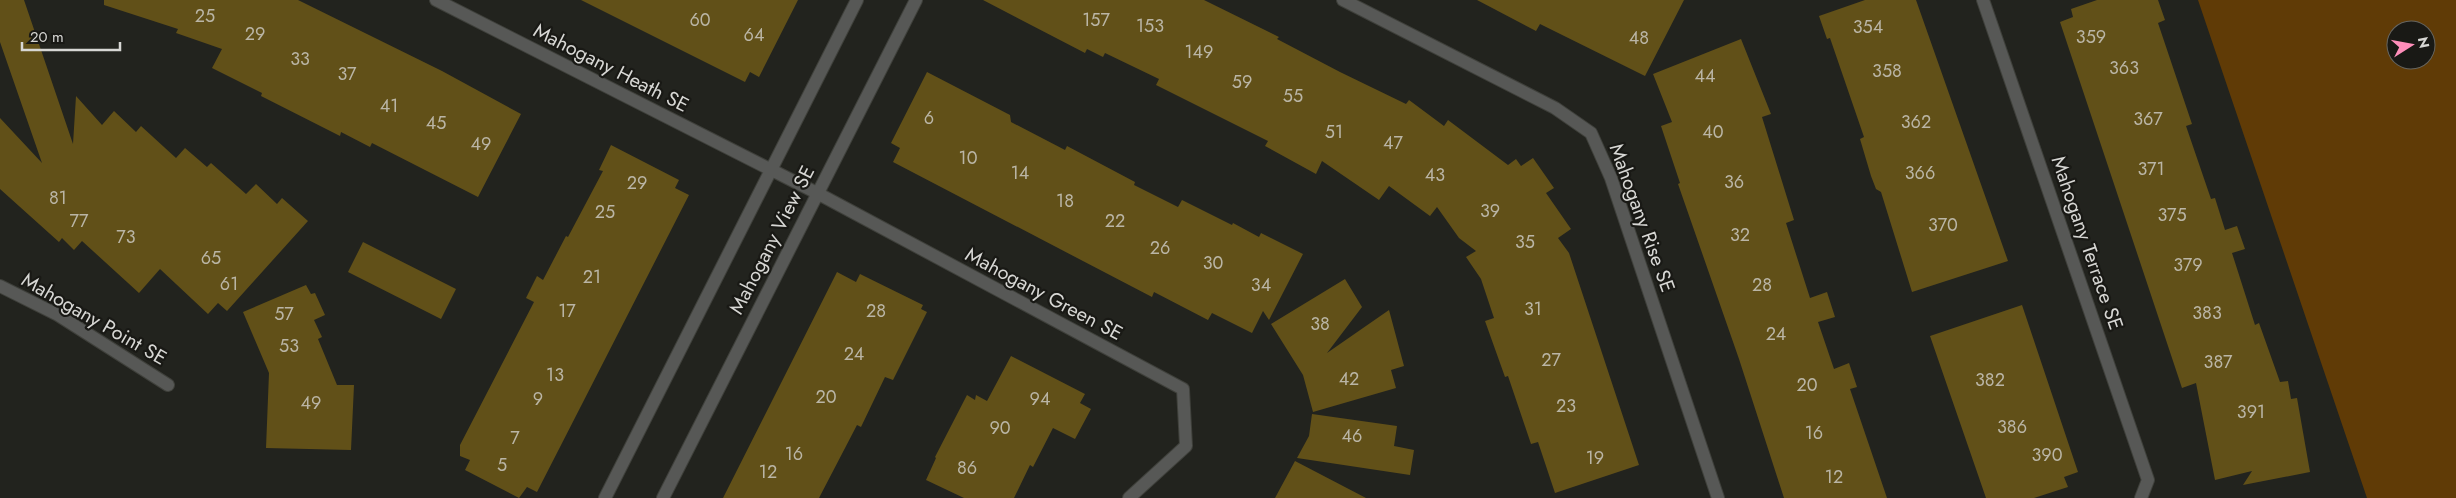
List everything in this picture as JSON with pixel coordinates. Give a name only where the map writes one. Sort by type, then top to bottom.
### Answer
[{"type":"street","name":"Mahogany Heath SE","points":[[436,0],[769,170]]},
{"type":"street","name":"Mahogany View SE","points":[[606,498],[769,170],[857,0]]},
{"type":"street","name":"Mahogany View SE","points":[[662,498],[916,0]]},
{"type":"street","name":"Mahogany Rise SE","points":[[1343,0],[1555,108],[1591,133],[1611,178],[1718,498]]},
{"type":"street","name":"Mahogany Terrace SE","points":[[1983,0],[2148,480],[2141,498]]},
{"type":"street","name":"Mahogany Green SE","points":[[769,170],[817,193],[1183,389],[1186,446],[1129,498]]},
{"type":"street","name":"Mahogany Point SE","points":[[0,286],[58,315],[168,384]]},
{"type":"shaded area","points":[[2198,0],[2456,0],[2456,498],[2367,498]]},
{"type":"building","points":[[0,0],[24,0],[73,144],[76,96],[102,125],[114,111],[136,132],[141,126],[176,158],[185,148],[207,167],[211,163],[246,194],[256,184],[277,204],[282,198],[308,221],[227,311],[218,303],[208,314],[160,269],[139,293],[82,241],[74,250],[62,238],[59,242],[0,189],[0,118],[42,163],[0,42]]},
{"type":"building","points":[[104,0],[298,0],[442,71],[521,114],[478,197],[372,143],[370,147],[341,132],[340,136],[261,96],[262,93],[212,68],[222,49],[176,33],[178,29],[104,5]]},
{"type":"building","points":[[581,0],[798,0],[759,77],[750,72],[745,82]]},
{"type":"building","points":[[983,0],[1204,0],[1279,37],[1277,39],[1340,72],[1406,104],[1409,100],[1444,126],[1448,120],[1508,165],[1516,159],[1521,166],[1533,158],[1554,188],[1546,193],[1571,229],[1558,238],[1569,253],[1639,465],[1555,493],[1538,442],[1531,444],[1508,376],[1505,377],[1485,321],[1494,318],[1481,279],[1466,257],[1476,251],[1459,238],[1437,207],[1430,216],[1389,186],[1379,200],[1322,161],[1316,174],[1265,146],[1268,141],[1156,85],[1159,79],[1105,53],[1103,57],[1087,49],[1085,53]]},
{"type":"building","points":[[1477,0],[1684,0],[1645,76],[1540,24],[1536,31]]},
{"type":"building","points":[[1865,0],[1916,0],[2008,261],[1912,292],[1881,192],[1876,189],[1871,176],[1860,139],[1864,137],[1830,38],[1827,39],[1819,16]]},
{"type":"building","points":[[2097,0],[2158,0],[2165,20],[2158,23],[2192,124],[2186,126],[2211,199],[2215,198],[2225,230],[2237,226],[2245,249],[2232,253],[2255,325],[2259,323],[2280,382],[2288,381],[2291,399],[2297,398],[2310,472],[2243,485],[2252,471],[2215,480],[2196,383],[2182,388],[2060,22],[2073,17],[2071,9]]},
{"type":"building","points":[[1741,39],[1771,114],[1762,117],[1794,220],[1786,223],[1810,298],[1827,292],[1835,317],[1818,322],[1834,369],[1849,363],[1857,387],[1850,389],[1887,498],[1784,498],[1739,359],[1678,184],[1680,183],[1661,126],[1672,122],[1653,74]]},
{"type":"building","points":[[927,72],[1010,115],[1011,122],[1065,150],[1067,146],[1135,182],[1134,185],[1178,207],[1182,200],[1232,225],[1233,223],[1259,237],[1261,233],[1303,254],[1269,320],[1263,311],[1252,333],[1212,313],[1208,320],[1154,292],[1152,297],[893,162],[900,148],[891,143]]},
{"type":"building","points":[[611,145],[679,180],[675,188],[689,195],[537,492],[527,487],[519,498],[465,470],[470,460],[460,456],[460,445],[534,302],[526,298],[537,276],[543,280],[566,236],[568,237],[603,171],[599,170]]},
{"type":"building","points":[[363,242],[456,289],[441,319],[348,272]]},
{"type":"building","points":[[837,272],[856,282],[860,274],[923,305],[921,309],[927,312],[893,380],[885,377],[861,427],[857,425],[819,498],[723,498]]},
{"type":"building","points":[[1345,279],[1362,307],[1327,353],[1389,310],[1404,366],[1391,370],[1396,388],[1313,412],[1303,375],[1271,324]]},
{"type":"building","points":[[306,285],[311,294],[315,293],[325,315],[314,320],[322,337],[318,339],[337,385],[354,385],[351,450],[266,448],[269,373],[243,312]]},
{"type":"building","points":[[2022,305],[2078,472],[2064,477],[2068,487],[2034,498],[1986,498],[1930,336]]},
{"type":"building","points":[[1011,356],[1085,394],[1080,403],[1091,409],[1075,439],[1053,428],[1033,467],[1030,465],[1014,498],[964,498],[926,480],[935,457],[967,395],[975,400],[976,395],[987,401]]},
{"type":"building","points":[[1312,414],[1397,426],[1394,446],[1414,450],[1410,475],[1297,458],[1309,436]]},
{"type":"building","points":[[1295,461],[1366,498],[1275,498]]}]
